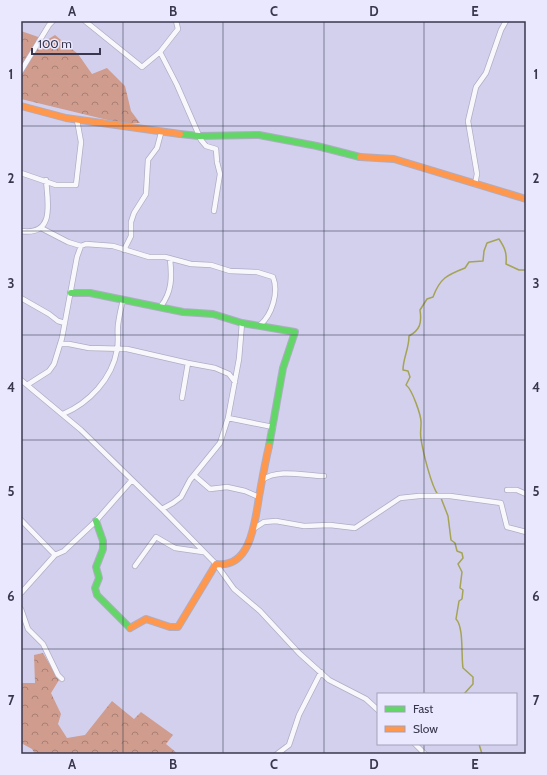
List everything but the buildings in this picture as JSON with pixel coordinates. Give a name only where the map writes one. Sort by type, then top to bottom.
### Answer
[{"type":"street","points":[[21,71],[48,25],[53,21]]},
{"type":"street","points":[[85,21],[139,66],[145,66],[160,52],[178,28],[176,21]]},
{"type":"street","points":[[475,184],[477,174],[468,121],[476,87],[486,73],[500,30],[506,21]]},
{"type":"street","points":[[160,52],[177,85],[203,144],[214,148],[217,152],[217,162],[220,174],[214,210]]},
{"type":"street","points":[[21,106],[77,120],[161,133],[199,136],[259,135],[312,145],[356,157],[388,157],[526,199]]},
{"type":"street","points":[[21,173],[46,180],[56,185],[76,185],[82,142],[77,120]]},
{"type":"street","points":[[124,250],[131,236],[131,222],[134,213],[146,194],[148,160],[157,148],[161,133]]},
{"type":"street","points":[[42,228],[48,214],[46,180]]},
{"type":"street","points":[[21,231],[30,232],[42,228],[68,242],[82,246],[86,244],[109,246],[149,257],[170,259],[197,265],[211,265],[230,271],[257,272],[273,277],[276,286],[271,310],[267,320],[260,325]]},
{"type":"street","points":[[27,385],[52,368],[65,324],[77,257],[82,246]]},
{"type":"street","points":[[160,306],[167,298],[171,284],[170,259]]},
{"type":"street","points":[[71,293],[80,292],[160,306],[183,312],[218,315],[242,323],[295,332],[283,368],[273,427],[250,539],[234,561],[226,566],[216,564]]},
{"type":"street","points":[[21,298],[65,324]]},
{"type":"street","points":[[63,414],[82,404],[100,386],[108,375],[118,349],[118,323],[123,300]]},
{"type":"street","points":[[162,509],[178,500],[190,480],[195,476],[220,443],[228,418],[235,382],[242,323]]},
{"type":"street","points":[[60,344],[69,344],[89,348],[127,349],[224,371],[232,376],[235,382]]},
{"type":"street","points":[[182,398],[188,364]]},
{"type":"street","points":[[21,380],[63,414],[162,509],[216,564],[234,589],[260,611],[299,653],[335,684],[366,699],[377,709]]},
{"type":"street","points":[[228,418],[273,427]]},
{"type":"street","points":[[262,480],[271,476],[287,474],[324,476]]},
{"type":"street","points":[[195,476],[210,489],[227,487],[245,491],[259,497]]},
{"type":"street","points":[[21,593],[55,555],[64,551],[96,521],[132,480]]},
{"type":"street","points":[[507,490],[517,490],[526,494]]},
{"type":"street","points":[[253,530],[260,524],[269,521],[304,526],[330,525],[355,528],[400,498],[419,496],[450,496],[501,503],[507,527],[526,532]]},
{"type":"street","points":[[21,520],[55,555]]},
{"type":"street","points":[[96,521],[102,537],[103,545],[96,567],[99,578],[95,592],[131,629],[146,619],[160,621],[172,627],[178,627],[216,564]]},
{"type":"street","points":[[135,566],[156,537],[175,548],[203,552]]},
{"type":"street","points":[[21,609],[28,629],[43,644],[58,675],[62,679]]},
{"type":"street","points":[[277,754],[289,745],[299,715],[321,672]]},
{"type":"street","points":[[417,745],[425,754]]},
{"type":"green space","points":[[21,31],[47,40],[55,35],[78,54],[92,74],[107,68],[125,86],[131,111],[140,123],[120,123],[21,99]]},
{"type":"green space","points":[[43,653],[59,680],[51,693],[61,714],[58,724],[67,738],[85,735],[112,701],[134,719],[141,712],[173,735],[166,744],[178,754],[35,754],[32,749],[21,743],[21,683],[35,683],[34,655]]},
{"type":"waterway","points":[[438,495],[430,476],[424,452],[421,437],[421,420],[414,397],[406,385],[410,377],[408,371],[403,370],[409,336],[418,329],[421,319],[420,310],[427,299],[433,297],[441,281],[449,275],[465,268],[469,262],[483,261],[487,243],[499,239],[505,251],[506,264],[519,270],[526,270]]},
{"type":"waterway","points":[[441,498],[448,516],[451,540],[455,543],[457,551],[462,553],[463,558],[458,564],[462,572],[460,588],[463,590],[462,599],[459,601],[456,619],[460,628],[463,668],[473,677],[473,684],[465,693]]},
{"type":"waterway","points":[[479,745],[482,754]]},
{"type":"traffic: fast","points":[[180,134],[199,136],[259,135],[317,146],[360,157]]},
{"type":"traffic: fast","points":[[71,293],[90,293],[183,312],[213,314],[242,323],[295,332],[283,368],[269,446]]},
{"type":"traffic: fast","points":[[96,521],[103,541],[103,549],[96,567],[99,578],[95,588],[97,595],[130,628]]},
{"type":"traffic: slow","points":[[21,106],[66,118],[180,134]]},
{"type":"traffic: slow","points":[[360,157],[394,159],[526,199]]},
{"type":"traffic: slow","points":[[130,628],[146,619],[170,627],[178,627],[216,564],[228,564],[237,559],[244,551],[249,541],[256,518],[269,446]]}]
